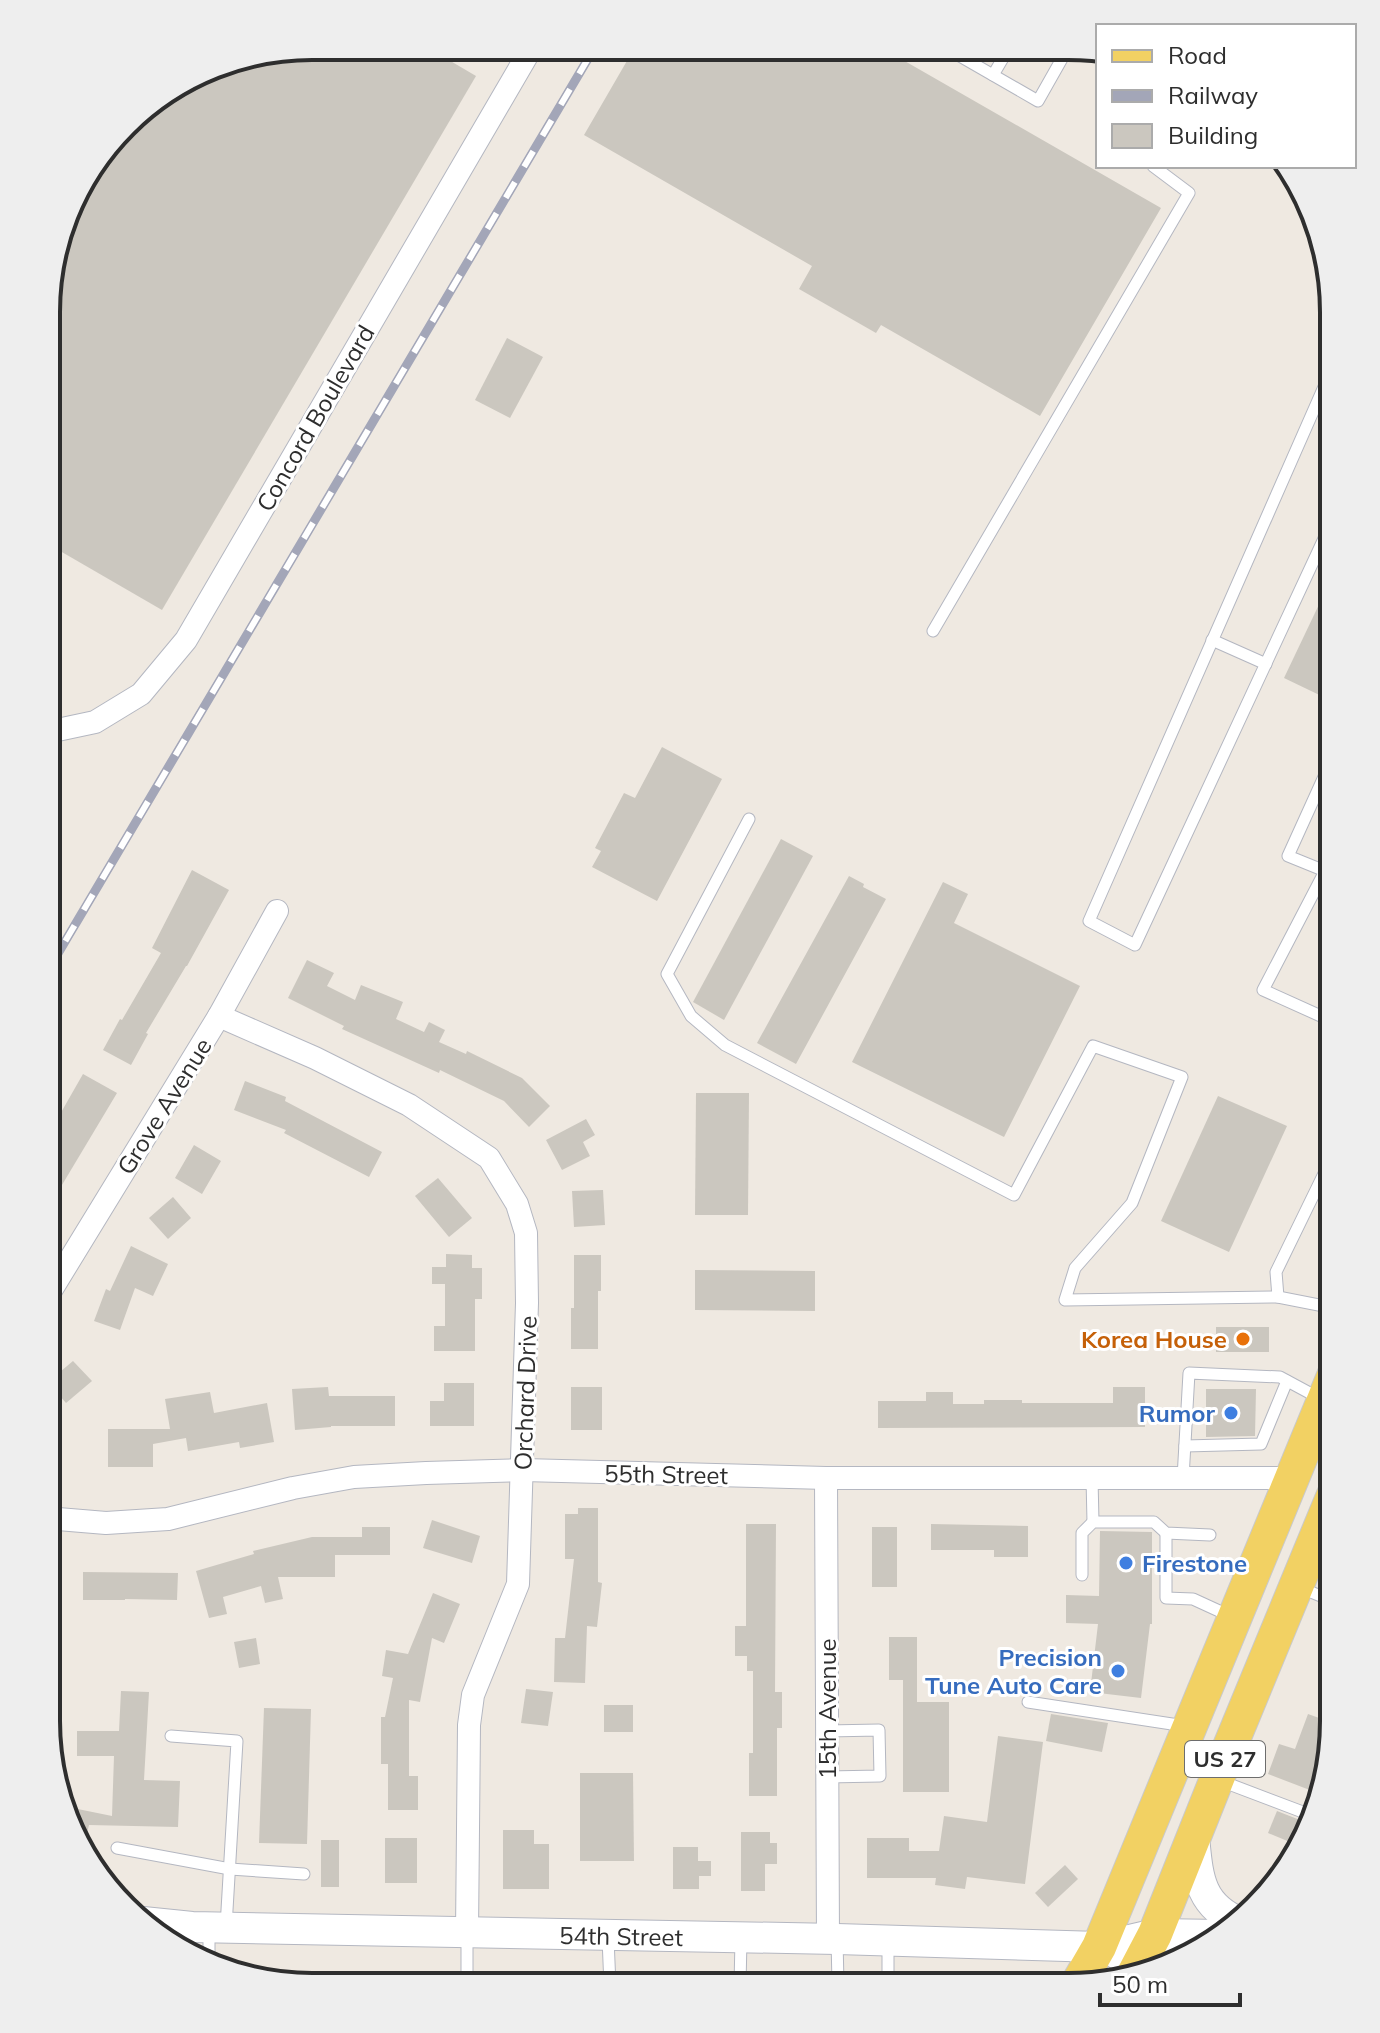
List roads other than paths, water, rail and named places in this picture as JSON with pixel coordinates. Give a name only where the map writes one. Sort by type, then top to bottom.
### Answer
[{"type":"main road","name":"US 27","points":[[1085,1972],[1099,1947],[1319,1411]]},
{"type":"main road","name":"US 27","points":[[1143,1957],[1319,1535]]},
{"type":"main road","points":[[1194,1837],[1197,1870],[1203,1890],[1227,1916]]},
{"type":"main road","name":"54th Street","points":[[168,1927],[215,1937],[467,1933],[888,1940],[1099,1947],[1143,1957]]},
{"type":"main road","points":[[1143,1957],[1180,1947]]},
{"type":"street","name":"Concord Boulevard","points":[[60,729],[95,722],[141,694],[186,640],[524,60]]},
{"type":"street","name":"Grove Avenue","points":[[60,1276],[219,1016],[277,911]]},
{"type":"street","name":"Orchard Drive","points":[[219,1016],[315,1058],[409,1105],[489,1158],[517,1204],[526,1233],[527,1303],[518,1584],[473,1695],[469,1725],[467,1933]]},
{"type":"street","name":"55th Street","points":[[60,1519],[106,1523],[168,1519],[293,1488],[354,1477],[523,1470],[826,1478],[1291,1478]]},
{"type":"street","name":"15th Avenue","points":[[826,1478],[827,1777],[832,1939]]},
{"type":"lane","points":[[970,60],[1038,101],[1061,60]]},
{"type":"lane","points":[[993,75],[1002,60]]},
{"type":"lane","points":[[933,631],[1189,193],[1156,168]]},
{"type":"lane","points":[[1320,396],[1089,921],[1135,945],[1320,548]]},
{"type":"lane","points":[[1212,640],[1266,664]]},
{"type":"lane","points":[[1320,786],[1288,856],[1320,869]]},
{"type":"lane","points":[[749,819],[667,974],[691,1016],[725,1045],[1014,1195],[1093,1046],[1182,1077],[1132,1203],[1075,1268],[1065,1300],[1278,1297],[1319,1305]]},
{"type":"lane","points":[[1320,881],[1263,990],[1320,1015]]},
{"type":"lane","points":[[1278,1297],[1276,1272],[1319,1183]]},
{"type":"lane","points":[[1183,1478],[1189,1373],[1280,1377],[1319,1386]]},
{"type":"lane","points":[[1185,1446],[1261,1444],[1287,1381]]},
{"type":"lane","points":[[1092,1478],[1093,1522]]},
{"type":"lane","points":[[1082,1575],[1082,1533],[1093,1522],[1154,1522],[1166,1533],[1210,1535]]},
{"type":"lane","points":[[1166,1533],[1166,1598],[1193,1599],[1234,1618]]},
{"type":"lane","points":[[1296,1587],[1319,1596]]},
{"type":"lane","points":[[1028,1702],[1190,1727]]},
{"type":"lane","points":[[827,1731],[879,1730],[880,1776],[827,1777]]},
{"type":"lane","points":[[171,1736],[237,1741],[230,1869],[215,1937]]},
{"type":"lane","points":[[1217,1780],[1303,1812]]},
{"type":"lane","points":[[117,1848],[230,1869],[304,1874]]},
{"type":"lane","points":[[467,1933],[467,1973]]},
{"type":"lane","points":[[608,1935],[609,1973]]},
{"type":"lane","points":[[740,1973],[741,1938]]},
{"type":"lane","points":[[832,1939],[836,1973]]},
{"type":"lane","points":[[888,1940],[888,1973]]},
{"type":"railway","points":[[60,950],[587,60]]},
{"type":"place","name":"Korea House","points":[[1243,1339]]},
{"type":"place","name":"Rumor","points":[[1231,1413]]},
{"type":"place","name":"Firestone","points":[[1126,1563]]},
{"type":"place","name":"Precision Tune Auto Care","points":[[1118,1671]]}]
